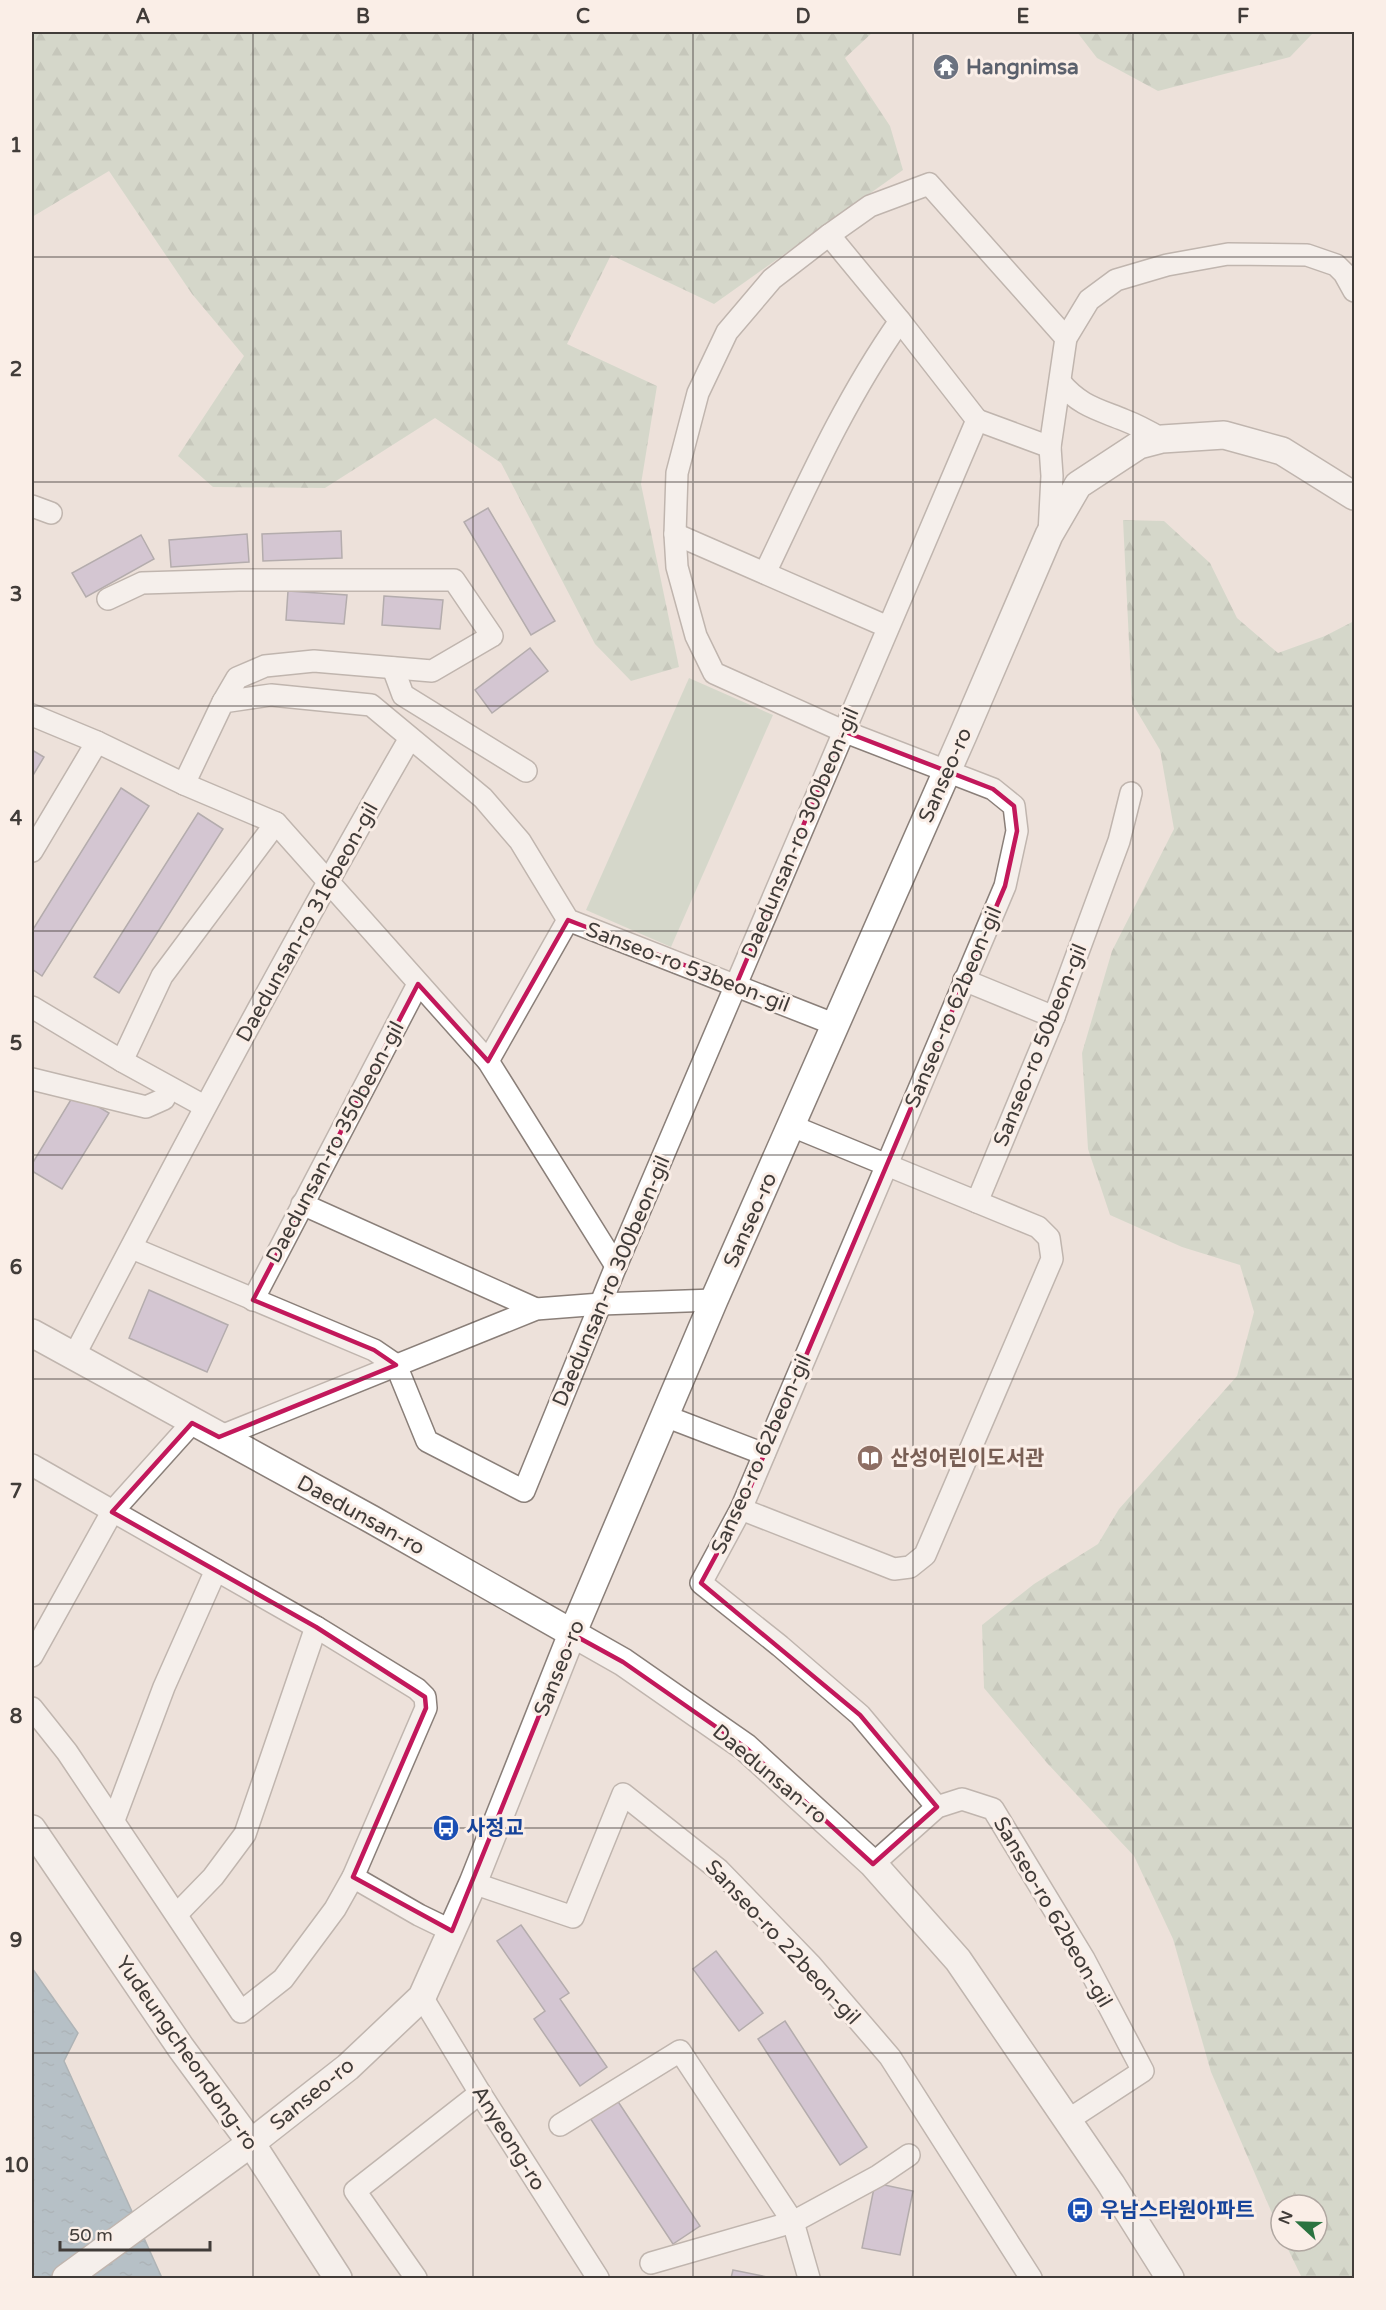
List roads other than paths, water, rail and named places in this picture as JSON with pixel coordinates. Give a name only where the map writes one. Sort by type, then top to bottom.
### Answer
[{"type":"main road","name":"Sanseo-ro","points":[[66,2278],[251,2143],[348,2067],[422,1997],[473,1882],[572,1634],[714,1300],[1049,535],[1078,485],[1139,445],[1162,438],[1224,435],[1282,451],[1351,486]]},
{"type":"main road","name":"Daedunsan-ro","points":[[32,1333],[73,1358],[371,1519],[623,1662],[746,1747],[873,1864],[958,1960],[1068,2120],[1170,2278]]},
{"type":"main road","name":"Yudeungcheondong-ro","points":[[32,1829],[181,2048],[251,2143],[339,2278]]},
{"type":"street","name":"Sanseo-ro 62beon-gil","points":[[1066,338],[929,184],[870,206],[829,234],[772,279],[727,332],[698,393],[677,472],[675,534],[677,567],[696,636],[714,673],[843,731],[993,789],[1014,806],[1017,831],[1005,886],[741,1509],[701,1583],[780,1646],[860,1715],[937,1807],[962,1799],[993,1809],[1084,1959],[1143,2071],[1068,2120]]},
{"type":"street","points":[[829,234],[977,420],[1050,447]]},
{"type":"street","points":[[1049,535],[1052,476],[1050,447],[1066,338],[1089,300],[1116,280],[1167,265],[1228,254],[1307,255],[1336,265],[1351,277]]},
{"type":"street","points":[[765,573],[824,452],[875,357],[900,321]]},
{"type":"street","points":[[1060,382],[1072,396],[1094,410],[1124,420],[1162,438]]},
{"type":"street","name":"Daedunsan-ro 300beon-gil","points":[[396,1365],[427,1441],[524,1491],[616,1266],[977,420]]},
{"type":"street","points":[[675,534],[888,627]]},
{"type":"street","points":[[108,599],[142,583],[239,580],[454,580],[492,636],[432,670],[314,660],[265,666],[237,678],[184,784]]},
{"type":"street","points":[[393,668],[403,695],[526,771]]},
{"type":"street","name":"Sanseo-ro 53beon-gil","points":[[223,702],[271,695],[371,705],[483,798],[520,841],[568,920],[836,1024]]},
{"type":"street","points":[[32,715],[276,823],[488,1061],[616,1266]]},
{"type":"street","name":"Daedunsan-ro 316beon-gil","points":[[73,1358],[204,1106],[327,881],[410,738]]},
{"type":"street","points":[[32,851],[97,742]]},
{"type":"street","name":"Sanseo-ro 50beon-gil","points":[[977,1202],[1054,1017],[1119,841],[1131,793]]},
{"type":"street","points":[[122,1061],[162,976],[276,823]]},
{"type":"street","points":[[488,1061],[568,920]]},
{"type":"street","points":[[964,980],[1054,1017]]},
{"type":"street","name":"Daedunsan-ro 350beon-gil","points":[[253,1300],[418,984]]},
{"type":"street","points":[[32,1007],[122,1061],[204,1106]]},
{"type":"street","points":[[32,1079],[146,1107],[164,1099]]},
{"type":"street","points":[[741,1509],[894,1569],[910,1567],[925,1555],[1052,1259],[1048,1238],[1038,1227],[792,1126]]},
{"type":"street","points":[[302,1204],[536,1309]]},
{"type":"street","points":[[132,1248],[374,1350],[396,1365]]},
{"type":"street","points":[[219,1437],[536,1309],[714,1300]]},
{"type":"street","points":[[666,1416],[764,1454]]},
{"type":"street","points":[[32,1656],[112,1512],[192,1423]]},
{"type":"street","points":[[32,1465],[316,1627],[417,1689],[425,1697],[426,1708],[353,1877],[335,1909],[282,1979],[241,2012],[114,1820],[67,1752],[32,1708]]},
{"type":"street","points":[[114,1820],[164,1687],[216,1570]]},
{"type":"street","points":[[177,1914],[213,1877],[245,1834],[316,1627]]},
{"type":"street","name":"Sanseo-ro 22beon-gil","points":[[473,1882],[573,1917],[623,1794],[719,1870],[811,1965],[890,2057],[1031,2278]]},
{"type":"street","points":[[873,1864],[937,1807]]},
{"type":"street","points":[[353,1877],[419,1915],[452,1930]]},
{"type":"street","name":"Anyeong-ro","points":[[422,1997],[480,2093],[598,2278]]},
{"type":"street","points":[[560,2125],[680,2051],[794,2222],[809,2278]]},
{"type":"street","points":[[416,2278],[355,2191],[480,2093]]},
{"type":"street","points":[[651,2263],[794,2222],[909,2155]]},
{"type":"water","points":[[32,1968],[78,2033],[64,2061],[162,2278],[32,2278]]},
{"type":"place","name":"Hangnimsa","points":[[946,67]]},
{"type":"place","name":"산성어린이도서관","points":[[870,1458]]},
{"type":"place","name":"사정교","points":[[446,1828]]},
{"type":"place","name":"우남스타원아파트","points":[[1080,2210]]}]
